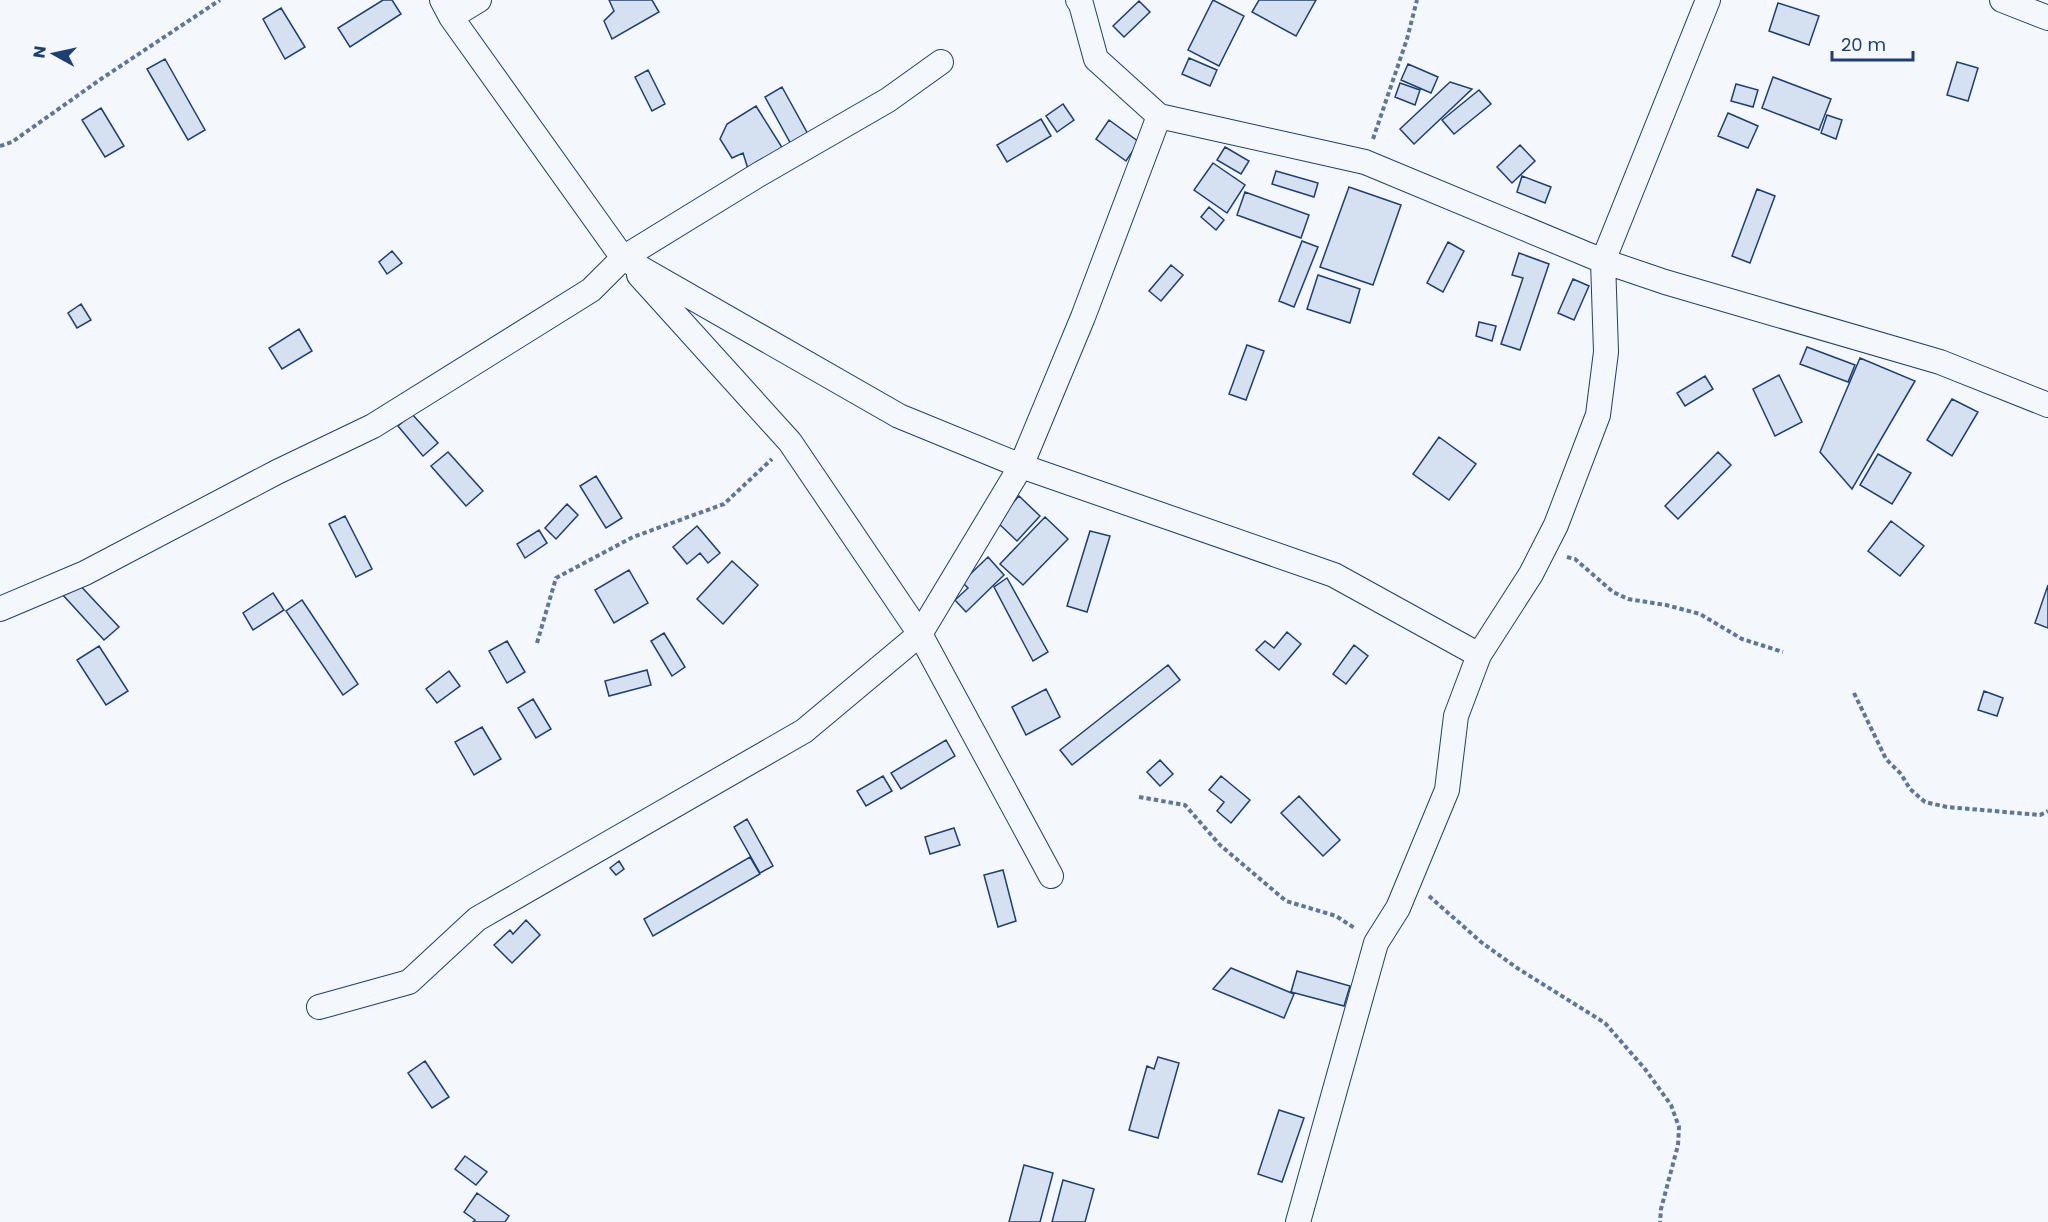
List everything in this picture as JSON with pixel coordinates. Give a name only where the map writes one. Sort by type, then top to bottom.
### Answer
[{"type":"street","points":[[479,0],[446,8],[623,258],[790,442],[920,634],[1051,876]]},
{"type":"street","points":[[1078,0],[1096,59],[1159,116],[1365,162],[1603,261],[1940,362],[2048,405]]},
{"type":"street","points":[[1298,1222],[1376,943],[1398,908],[1447,789],[1456,716],[1479,655],[1531,574],[1556,525],[1598,415],[1606,352],[1603,261],[1708,0]]},
{"type":"street","points":[[2002,0],[2048,18]]},
{"type":"street","points":[[0,609],[85,573],[277,471],[373,426],[591,290],[623,258],[888,100],[941,62]]},
{"type":"street","points":[[319,1007],[409,982],[477,919],[804,731],[920,634],[1021,466],[1083,317],[1159,116]]},
{"type":"street","points":[[623,258],[899,416],[1021,466],[1334,575],[1479,655]]},
{"type":"path","points":[[0,146],[12,142],[101,79],[220,0]]},
{"type":"path","points":[[1365,162],[1407,39],[1417,0]]},
{"type":"path","points":[[537,644],[556,578],[633,537],[724,504],[790,442]]},
{"type":"path","points":[[1543,551],[1575,559],[1613,592],[1628,599],[1666,605],[1700,614],[1742,639],[1783,652]]},
{"type":"path","points":[[1854,693],[1886,759],[1901,774],[1910,789],[1925,802],[1947,807],[2040,815],[2048,811]]},
{"type":"path","points":[[1139,797],[1185,805],[1220,845],[1286,901],[1336,916],[1376,943]]},
{"type":"path","points":[[1410,879],[1481,942],[1517,968],[1605,1023],[1645,1069],[1671,1105],[1679,1127],[1678,1145],[1661,1209],[1660,1222]]},
{"type":"building","points":[[383,0],[392,0],[401,14],[350,47],[338,28]]},
{"type":"building","points":[[609,0],[652,0],[659,12],[612,39],[604,21],[614,11]]},
{"type":"building","points":[[1213,0],[1244,16],[1219,66],[1188,50]]},
{"type":"building","points":[[1259,0],[1316,0],[1296,36],[1252,12]]},
{"type":"building","points":[[1139,1],[1150,12],[1124,37],[1113,26]]},
{"type":"building","points":[[1778,3],[1819,16],[1809,45],[1769,31]]},
{"type":"building","points":[[281,8],[305,47],[285,59],[263,19]]},
{"type":"building","points":[[1189,58],[1217,70],[1210,86],[1182,74]]},
{"type":"building","points":[[165,59],[205,130],[188,140],[147,69]]},
{"type":"building","points":[[1957,62],[1978,68],[1968,101],[1947,95]]},
{"type":"building","points":[[1408,64],[1438,77],[1431,93],[1401,80]]},
{"type":"building","points":[[648,70],[665,104],[652,111],[635,77]]},
{"type":"building","points":[[1773,77],[1831,99],[1819,130],[1762,108]]},
{"type":"building","points":[[1450,82],[1472,89],[1414,144],[1400,129]]},
{"type":"building","points":[[1400,83],[1420,90],[1415,105],[1395,97]]},
{"type":"building","points":[[1736,84],[1758,90],[1753,107],[1731,101]]},
{"type":"building","points":[[782,87],[809,136],[792,146],[765,97]]},
{"type":"building","points":[[1479,90],[1491,104],[1454,134],[1442,120]]},
{"type":"building","points":[[1063,104],[1074,120],[1057,132],[1046,116]]},
{"type":"building","points":[[756,106],[783,149],[748,169],[743,153],[732,158],[720,139],[727,124]]},
{"type":"building","points":[[101,108],[124,146],[105,157],[82,120]]},
{"type":"building","points":[[1728,113],[1758,126],[1748,148],[1718,136]]},
{"type":"building","points":[[1827,115],[1842,120],[1836,139],[1821,133]]},
{"type":"building","points":[[1041,119],[1051,136],[1007,162],[997,145]]},
{"type":"building","points":[[1109,120],[1139,142],[1126,161],[1096,139]]},
{"type":"building","points":[[1520,145],[1535,161],[1512,183],[1497,167]]},
{"type":"building","points":[[1225,147],[1249,161],[1241,174],[1217,160]]},
{"type":"building","points":[[1213,163],[1245,185],[1227,213],[1194,190]]},
{"type":"building","points":[[1276,171],[1318,183],[1314,197],[1272,184]]},
{"type":"building","points":[[1522,176],[1551,187],[1545,203],[1517,192]]},
{"type":"building","points":[[1349,187],[1401,205],[1373,285],[1320,267]]},
{"type":"building","points":[[1757,189],[1775,196],[1750,263],[1732,256]]},
{"type":"building","points":[[1245,192],[1309,215],[1301,238],[1237,215]]},
{"type":"building","points":[[1209,207],[1224,220],[1216,230],[1201,217]]},
{"type":"building","points":[[1302,241],[1318,247],[1294,307],[1279,301]]},
{"type":"building","points":[[1448,242],[1464,251],[1443,292],[1427,283]]},
{"type":"building","points":[[392,251],[402,263],[387,274],[379,262]]},
{"type":"building","points":[[1519,253],[1549,264],[1520,350],[1501,344],[1523,278],[1512,275]]},
{"type":"building","points":[[1171,265],[1183,275],[1161,301],[1149,291]]},
{"type":"building","points":[[1318,275],[1360,289],[1350,323],[1307,309]]},
{"type":"building","points":[[1573,279],[1589,286],[1574,320],[1558,313]]},
{"type":"building","points":[[81,304],[91,320],[77,328],[68,313]]},
{"type":"building","points":[[1479,322],[1496,326],[1492,341],[1476,336]]},
{"type":"building","points":[[299,329],[312,351],[282,369],[269,348]]},
{"type":"building","points":[[1247,345],[1264,351],[1246,400],[1229,394]]},
{"type":"building","points":[[1807,347],[1855,365],[1848,382],[1800,364]]},
{"type":"building","points":[[1860,358],[1915,381],[1852,489],[1820,452]]},
{"type":"building","points":[[1779,375],[1802,422],[1775,436],[1753,389]]},
{"type":"building","points":[[1705,376],[1713,389],[1685,406],[1677,393]]},
{"type":"building","points":[[1952,399],[1978,412],[1952,456],[1927,440]]},
{"type":"building","points":[[412,414],[438,443],[423,456],[398,426]]},
{"type":"building","points":[[1439,437],[1476,464],[1449,500],[1413,474]]},
{"type":"building","points":[[448,452],[483,491],[466,506],[431,466]]},
{"type":"building","points":[[1718,452],[1731,465],[1678,519],[1665,506]]},
{"type":"building","points":[[1878,454],[1911,473],[1892,504],[1860,485]]},
{"type":"building","points":[[596,476],[622,518],[606,528],[580,486]]},
{"type":"building","points":[[1019,496],[1040,516],[1017,541],[996,521]]},
{"type":"building","points":[[567,504],[578,515],[556,539],[545,528]]},
{"type":"building","points":[[345,516],[372,569],[356,577],[329,524]]},
{"type":"building","points":[[1045,517],[1068,539],[1023,585],[1000,564]]},
{"type":"building","points":[[1891,521],[1924,546],[1900,576],[1868,551]]},
{"type":"building","points":[[697,526],[720,553],[708,563],[700,553],[687,564],[673,547]]},
{"type":"building","points":[[539,530],[547,543],[525,558],[517,544]]},
{"type":"building","points":[[1090,531],[1110,536],[1087,612],[1067,606]]},
{"type":"building","points":[[988,557],[1004,575],[966,612],[955,600],[968,588],[962,582]]},
{"type":"building","points":[[732,561],[758,585],[723,624],[697,599]]},
{"type":"building","points":[[629,570],[648,603],[614,623],[595,590]]},
{"type":"building","points":[[1007,578],[1048,652],[1033,661],[994,587]]},
{"type":"building","points":[[76,581],[119,627],[104,640],[62,594]]},
{"type":"building","points":[[2048,585],[2048,628],[2035,623]]},
{"type":"building","points":[[273,593],[284,610],[253,630],[243,613]]},
{"type":"building","points":[[302,600],[358,684],[343,695],[286,611]]},
{"type":"building","points":[[1287,632],[1301,644],[1279,670],[1256,650],[1265,641],[1274,648]]},
{"type":"building","points":[[664,633],[685,667],[672,676],[651,641]]},
{"type":"building","points":[[507,641],[525,672],[507,683],[489,651]]},
{"type":"building","points":[[1354,645],[1368,656],[1346,684],[1333,674]]},
{"type":"building","points":[[99,646],[128,691],[106,705],[77,660]]},
{"type":"building","points":[[1168,665],[1180,680],[1072,765],[1060,750]]},
{"type":"building","points":[[647,670],[651,685],[609,696],[605,681]]},
{"type":"building","points":[[449,671],[460,686],[437,703],[426,689]]},
{"type":"building","points":[[1046,689],[1060,717],[1026,735],[1012,707]]},
{"type":"building","points":[[1984,691],[2003,698],[1997,716],[1978,710]]},
{"type":"building","points":[[533,699],[551,729],[536,738],[518,708]]},
{"type":"building","points":[[482,727],[501,759],[474,775],[455,742]]},
{"type":"building","points":[[946,740],[955,756],[901,789],[891,773]]},
{"type":"building","points":[[1160,760],[1173,774],[1160,786],[1147,772]]},
{"type":"building","points":[[883,776],[892,791],[866,806],[857,791]]},
{"type":"building","points":[[1221,776],[1250,800],[1231,823],[1217,811],[1224,802],[1209,790]]},
{"type":"building","points":[[1299,796],[1340,840],[1323,856],[1281,813]]},
{"type":"building","points":[[747,819],[773,866],[760,873],[734,827]]},
{"type":"building","points":[[954,828],[960,845],[930,854],[925,837]]},
{"type":"building","points":[[750,857],[760,874],[653,936],[644,919]]},
{"type":"building","points":[[619,861],[624,869],[616,875],[610,868]]},
{"type":"building","points":[[1003,870],[1016,921],[998,927],[984,875]]},
{"type":"building","points":[[526,920],[540,935],[512,963],[494,945],[510,930],[513,934]]},
{"type":"building","points":[[1231,968],[1294,994],[1284,1018],[1213,989]]},
{"type":"building","points":[[1297,971],[1350,986],[1344,1006],[1291,992]]},
{"type":"building","points":[[1158,1057],[1179,1063],[1158,1138],[1129,1130],[1147,1066],[1154,1069]]},
{"type":"building","points":[[425,1061],[449,1097],[432,1108],[408,1073]]},
{"type":"building","points":[[1279,1110],[1304,1118],[1282,1182],[1258,1174]]},
{"type":"building","points":[[465,1156],[487,1172],[476,1185],[455,1169]]},
{"type":"building","points":[[1024,1165],[1053,1173],[1040,1222],[1009,1222]]},
{"type":"building","points":[[1063,1180],[1094,1189],[1085,1222],[1052,1222]]},
{"type":"building","points":[[477,1193],[509,1216],[505,1222],[473,1222],[475,1220],[464,1212]]}]
